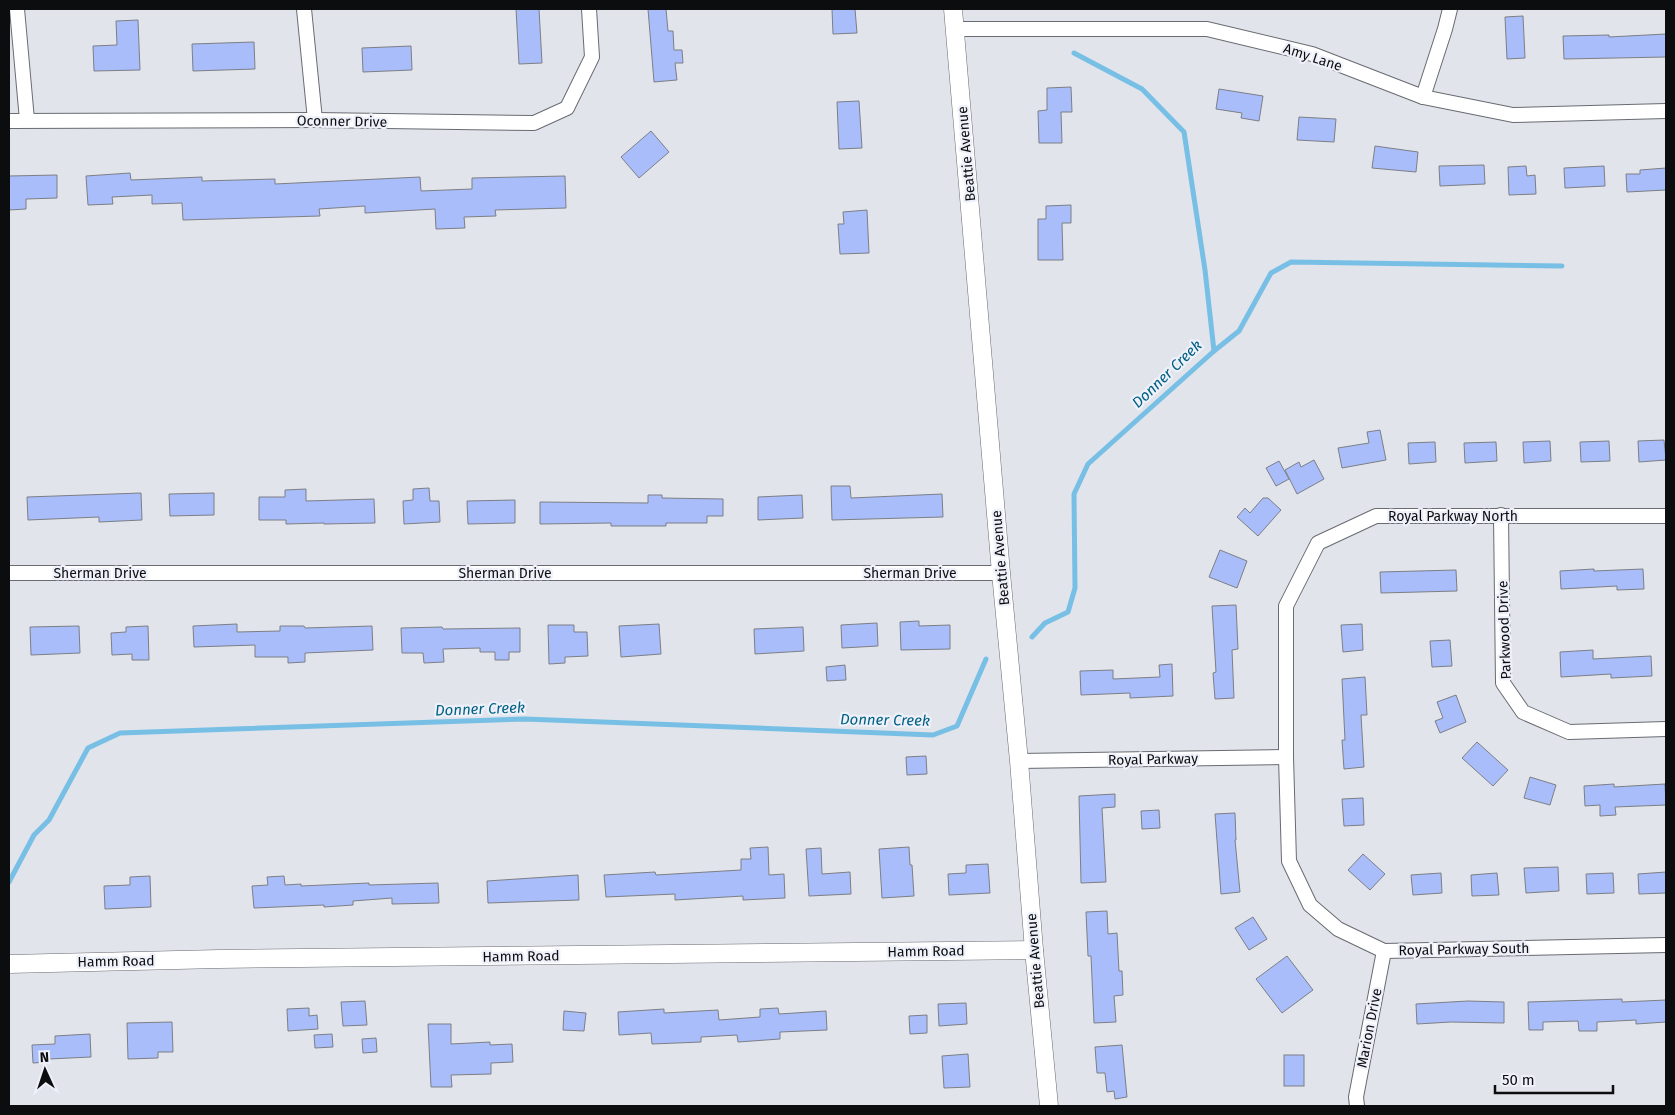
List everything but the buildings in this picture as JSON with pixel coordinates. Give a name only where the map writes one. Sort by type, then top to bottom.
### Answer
[{"type":"street","points":[[17,9],[27,120]]},
{"type":"street","points":[[304,9],[315,120]]},
{"type":"street","name":"Oconner Drive","points":[[9,121],[315,120],[534,123],[567,108],[592,57],[589,9]]},
{"type":"street","name":"Beattie Avenue","points":[[953,9],[1049,1106]]},
{"type":"street","points":[[1423,97],[1450,9]]},
{"type":"street","name":"Amy Lane","points":[[955,29],[1208,29],[1312,54],[1423,97],[1514,115],[1666,111]]},
{"type":"street","name":"Parkwood Drive","points":[[1501,515],[1503,683],[1523,712],[1569,732],[1666,729]]},
{"type":"street","name":"Royal Parkway North","points":[[1286,757],[1286,606],[1318,543],[1376,516],[1666,516]]},
{"type":"street","name":"Sherman Drive","points":[[9,573],[1001,573]]},
{"type":"street","name":"Royal Parkway","points":[[1020,761],[1286,757]]},
{"type":"street","name":"Royal Parkway South","points":[[1286,757],[1289,861],[1310,906],[1338,929],[1384,951],[1666,945]]},
{"type":"street","name":"Hamm Road","points":[[9,964],[210,959],[1034,950]]},
{"type":"street","name":"Marion Drive","points":[[1357,1106],[1356,1097],[1384,951]]},
{"type":"waterway","name":"Donner Creek","points":[[1032,637],[1045,623],[1068,612],[1075,588],[1074,494],[1088,464],[1214,351],[1205,270],[1184,132],[1142,89],[1074,53]]},
{"type":"waterway","points":[[1214,351],[1239,331],[1271,273],[1291,262],[1562,266]]},
{"type":"waterway","name":"Donner Creek","points":[[9,882],[34,835],[49,820],[88,748],[120,733],[525,719],[933,735],[957,726],[986,659]]}]
